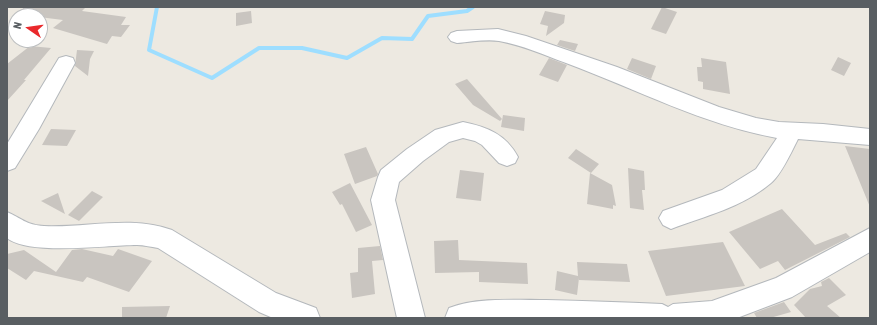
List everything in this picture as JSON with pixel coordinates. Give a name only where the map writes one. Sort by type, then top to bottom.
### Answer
[{"type":"street","points":[[457,37],[498,35],[520,40],[610,72],[713,113],[756,126],[792,131],[823,132],[870,137]]},
{"type":"street","points":[[7,162],[32,123],[66,63]]},
{"type":"street","points":[[411,318],[383,200],[389,177],[442,136],[463,130],[480,134],[490,139],[499,147],[507,158]]},
{"type":"street","points":[[671,218],[730,197],[764,176],[780,153],[792,131]]},
{"type":"street","points":[[7,223],[18,232],[43,238],[139,234],[163,238],[268,303],[306,318]]},
{"type":"street","points":[[673,318],[712,314],[783,288],[870,239]]},
{"type":"street","points":[[459,318],[507,313],[608,315],[662,318]]},
{"type":"building","points":[[86,7],[82,11],[126,17],[121,25],[130,25],[121,37],[112,36],[107,44],[53,28],[63,20],[48,18],[48,8],[23,8]]},
{"type":"building","points":[[662,7],[677,12],[666,34],[651,29]]},
{"type":"building","points":[[251,11],[252,23],[236,26],[236,13]]},
{"type":"building","points":[[545,11],[565,15],[564,23],[546,36],[548,26],[540,24]]},
{"type":"building","points":[[560,40],[578,44],[575,51],[557,45]]},
{"type":"building","points":[[27,48],[51,48],[24,80],[26,80],[7,101],[7,64]]},
{"type":"building","points":[[77,50],[94,51],[90,59],[88,76],[75,66]]},
{"type":"building","points":[[838,57],[851,63],[844,76],[831,70]]},
{"type":"building","points":[[549,58],[567,65],[558,82],[539,75]]},
{"type":"building","points":[[632,58],[656,66],[651,79],[627,69]]},
{"type":"building","points":[[701,58],[726,62],[730,94],[703,89],[703,82],[698,81],[697,67],[702,67]]},
{"type":"building","points":[[467,79],[502,119],[500,121],[473,105],[455,84]]},
{"type":"building","points":[[503,115],[525,118],[524,131],[501,127]]},
{"type":"building","points":[[51,129],[76,130],[67,146],[42,145]]},
{"type":"building","points":[[845,146],[870,149],[870,207]]},
{"type":"building","points":[[366,147],[378,174],[377,176],[355,184],[344,154]]},
{"type":"building","points":[[576,149],[599,164],[591,173],[568,158]]},
{"type":"building","points":[[628,168],[644,171],[645,190],[642,190],[644,210],[630,208]]},
{"type":"building","points":[[460,170],[484,173],[481,201],[456,198]]},
{"type":"building","points":[[590,173],[612,185],[616,206],[613,205],[613,209],[587,204]]},
{"type":"building","points":[[350,183],[372,225],[356,232],[342,204],[340,205],[332,192]]},
{"type":"building","points":[[92,191],[103,197],[79,221],[68,215]]},
{"type":"building","points":[[58,193],[65,214],[41,201]]},
{"type":"building","points":[[782,209],[815,245],[846,233],[850,237],[785,270],[778,261],[760,269],[729,232]]},
{"type":"building","points":[[458,240],[459,260],[527,263],[528,284],[479,282],[479,272],[435,273],[434,241]]},
{"type":"building","points":[[723,242],[745,286],[666,296],[648,251]]},
{"type":"building","points":[[380,246],[383,260],[372,261],[375,294],[352,298],[350,273],[358,272],[358,248]]},
{"type":"building","points":[[82,249],[113,256],[118,249],[152,261],[129,292],[87,277],[83,282],[34,271],[26,280],[7,268],[7,254],[24,250],[56,272],[72,250]]},
{"type":"building","points":[[577,262],[627,264],[630,282],[579,280],[579,278],[577,295],[555,290],[557,271],[578,276]]},
{"type":"building","points":[[829,278],[846,295],[827,306],[841,318],[806,318],[794,305],[810,289],[822,286],[821,282]]},
{"type":"building","points":[[784,302],[791,312],[770,318],[757,318],[754,313]]},
{"type":"building","points":[[170,306],[166,318],[122,318],[122,307]]},
{"type":"waterway","points":[[157,7],[149,50],[212,78],[259,48],[302,48],[347,58],[382,38],[412,39],[428,16],[467,11],[473,7]]}]
